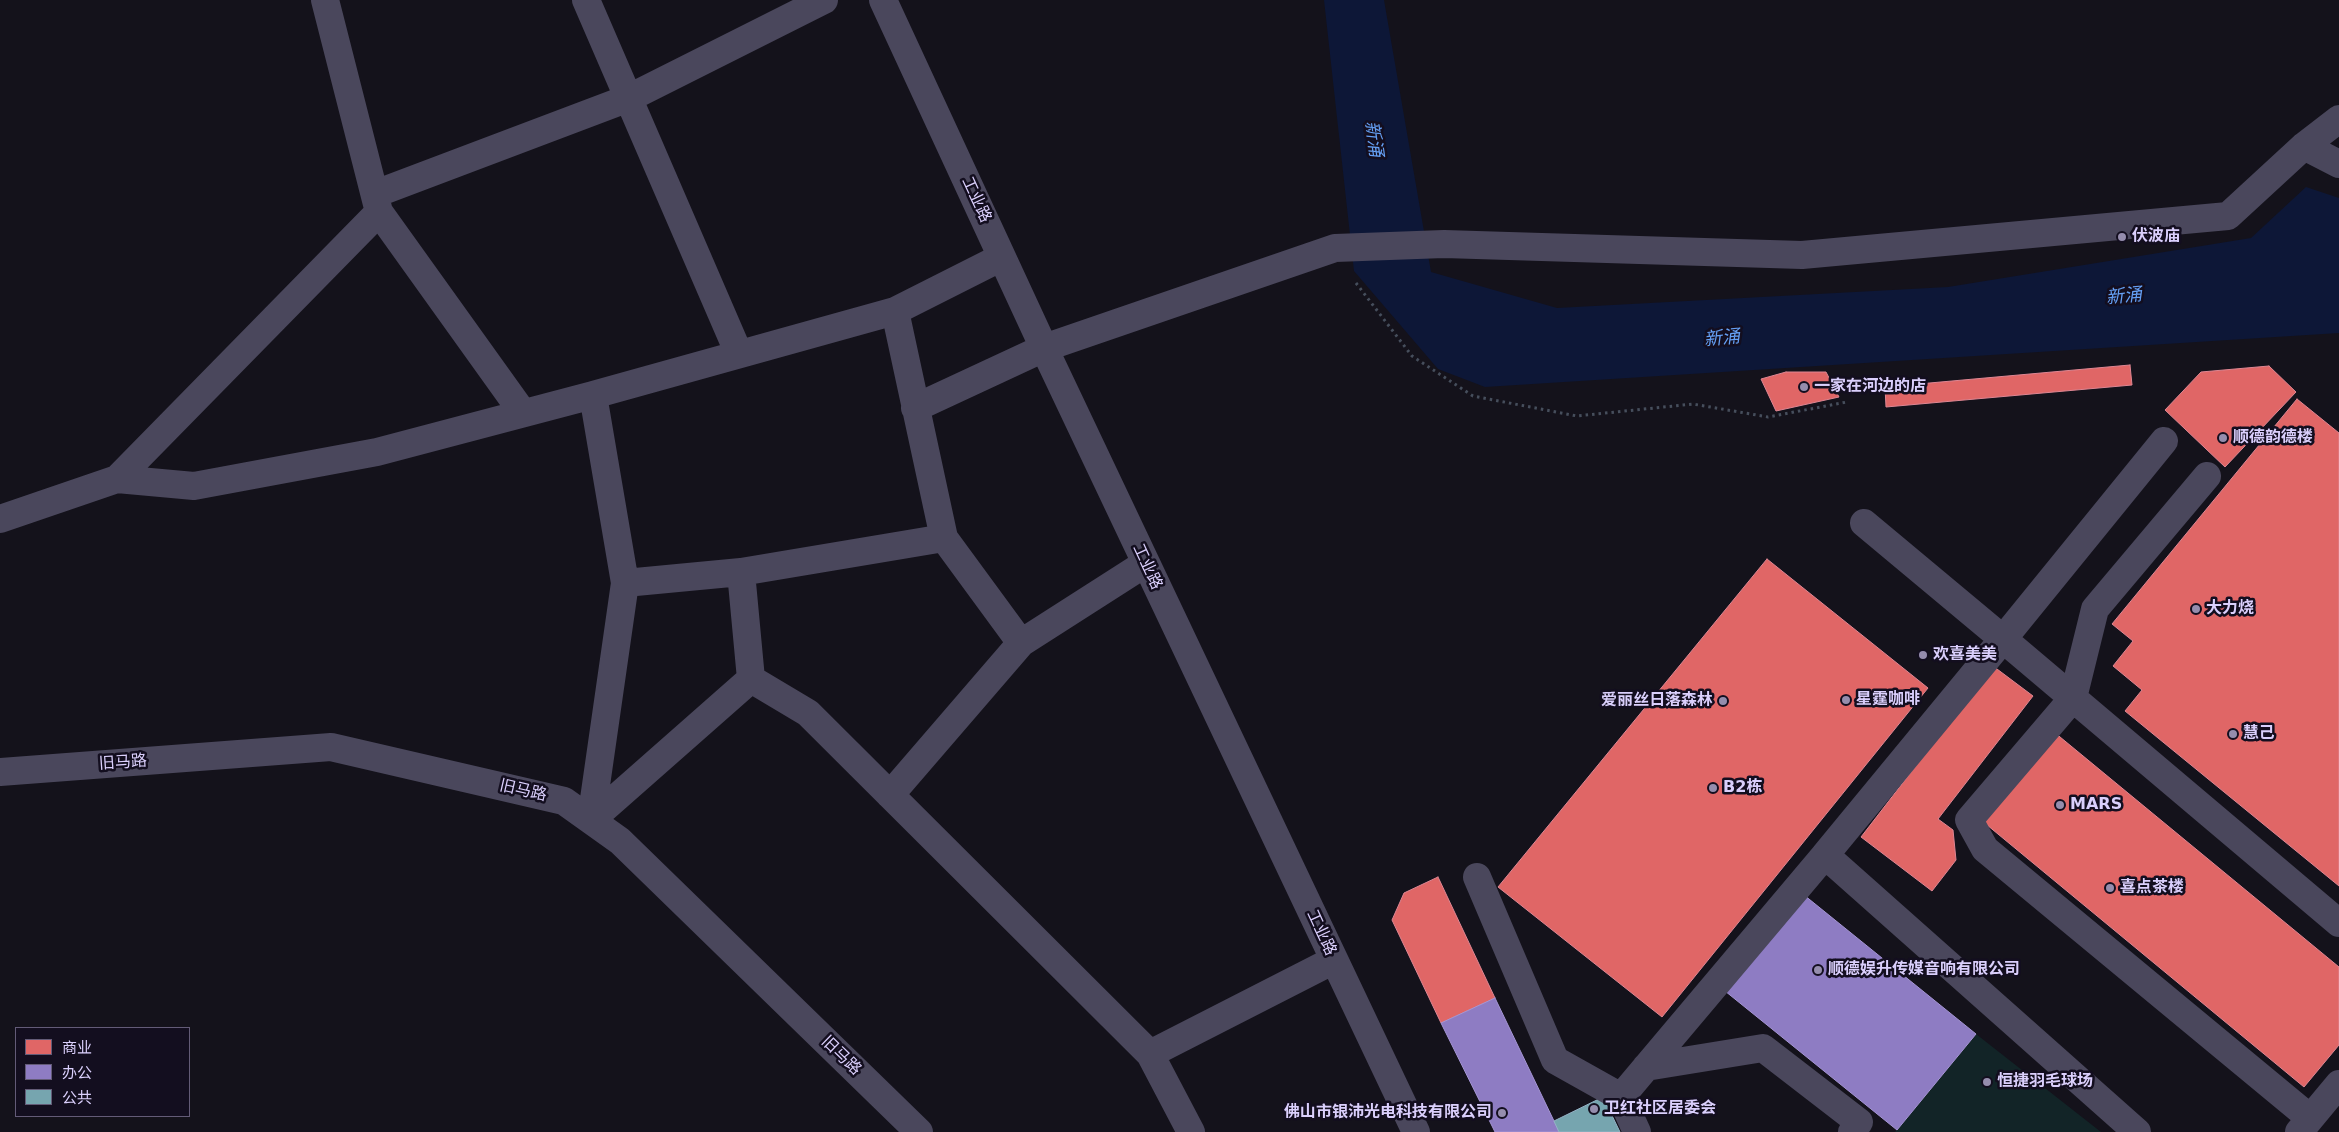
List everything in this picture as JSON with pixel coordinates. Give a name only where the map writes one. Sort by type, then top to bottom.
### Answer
[{"type":"street","points":[[324,0],[377,203],[523,413]]},
{"type":"street","points":[[586,0],[740,354]]},
{"type":"street","points":[[117,479],[377,203],[628,98],[824,0]]},
{"type":"street","name":"工业路","points":[[884,0],[1044,348],[1416,1132]]},
{"type":"street","points":[[915,408],[1044,348],[1332,249],[1444,244],[1802,255],[2228,216],[2304,146],[2339,119]]},
{"type":"street","points":[[2304,146],[2339,164]]},
{"type":"street","points":[[0,519],[117,479],[194,486],[377,452],[593,395],[895,311],[1002,257]]},
{"type":"street","points":[[895,311],[944,538],[1021,643]]},
{"type":"street","points":[[591,820],[625,583],[593,395]]},
{"type":"street","points":[[1621,1097],[1825,855],[2164,441]]},
{"type":"street","points":[[2207,476],[2095,609],[2073,698],[1969,820],[1985,849],[2304,1125],[2339,1084]]},
{"type":"street","points":[[1864,523],[2339,923]]},
{"type":"street","points":[[625,583],[740,572],[944,538]]},
{"type":"street","points":[[890,795],[1021,643],[1146,563]]},
{"type":"street","points":[[740,572],[752,679]]},
{"type":"street","points":[[591,820],[752,679]]},
{"type":"street","points":[[752,679],[808,713],[1150,1054],[1190,1132]]},
{"type":"street","name":"旧马路","points":[[0,772],[331,747],[564,800],[620,840],[919,1132]]},
{"type":"street","points":[[1825,855],[2138,1132]]},
{"type":"street","points":[[1477,878],[1555,1060],[1621,1097],[1637,1132]]},
{"type":"street","points":[[1150,1054],[1334,960]]},
{"type":"street","points":[[1646,1067],[1763,1048],[1859,1122],[1852,1132]]},
{"type":"path","points":[[1332,249],[1412,356],[1473,396],[1577,416],[1693,404],[1768,417],[1847,402]]},
{"type":"shaded area","name":"恒捷羽毛球场","points":[[1976,1034],[2101,1132],[1895,1132]]},
{"type":"water","name":"新涌","points":[[1324,0],[1384,0],[1431,272],[1557,308],[1948,287],[2251,238],[2306,187],[2339,198],[2339,333],[1485,387],[1438,369],[1354,271]]},
{"type":"building: 商业","points":[[2130,365],[2132,385],[1886,407],[1885,387]]},
{"type":"building: 商业","name":"顺德韵德楼","points":[[2269,366],[2296,392],[2225,467],[2165,410],[2201,372]]},
{"type":"building: 商业","points":[[1786,372],[1826,372],[1839,397],[1776,411],[1761,379]]},
{"type":"building: 商业","points":[[2297,399],[2339,433],[2339,886],[2125,711],[2142,690],[2113,666],[2133,641],[2112,624]]},
{"type":"building: 商业","name":"B2栋","points":[[1767,559],[1928,688],[1662,1017],[1498,887]]},
{"type":"building: 商业","points":[[1993,666],[2033,696],[1938,819],[1953,830],[1956,860],[1932,891],[1861,837]]},
{"type":"building: 商业","points":[[2054,732],[2339,967],[2339,1045],[2304,1087],[1981,820]]},
{"type":"building: 商业","points":[[1438,877],[1495,998],[1441,1023],[1392,920],[1404,893]]},
{"type":"building: 办公","points":[[1804,895],[1976,1034],[1897,1130],[1725,991]]},
{"type":"building: 办公","points":[[1495,998],[1559,1132],[1495,1132],[1441,1023]]},
{"type":"building: 公共","name":"卫红社区居委会","points":[[1603,1097],[1620,1132],[1559,1132],[1554,1121]]},
{"type":"place","name":"伏波庙","points":[[2122,237]]},
{"type":"place","name":"一家在河边的店","points":[[1804,387]]},
{"type":"place","name":"顺德韵德楼","points":[[2223,438]]},
{"type":"place","name":"大力烧","points":[[2196,609]]},
{"type":"place","name":"欢喜美美","points":[[1923,655]]},
{"type":"place","name":"星霆咖啡","points":[[1846,700]]},
{"type":"place","name":"爱丽丝日落森林","points":[[1723,701]]},
{"type":"place","name":"慧己","points":[[2233,734]]},
{"type":"place","name":"B2栋","points":[[1713,788]]},
{"type":"place","name":"MARS","points":[[2060,805]]},
{"type":"place","name":"喜点茶楼","points":[[2110,888]]},
{"type":"place","name":"顺德娱升传媒音响有限公司","points":[[1818,970]]},
{"type":"place","name":"恒捷羽毛球场","points":[[1987,1082]]},
{"type":"place","name":"卫红社区居委会","points":[[1594,1109]]},
{"type":"place","name":"佛山市银沛光电科技有限公司","points":[[1502,1113]]}]
